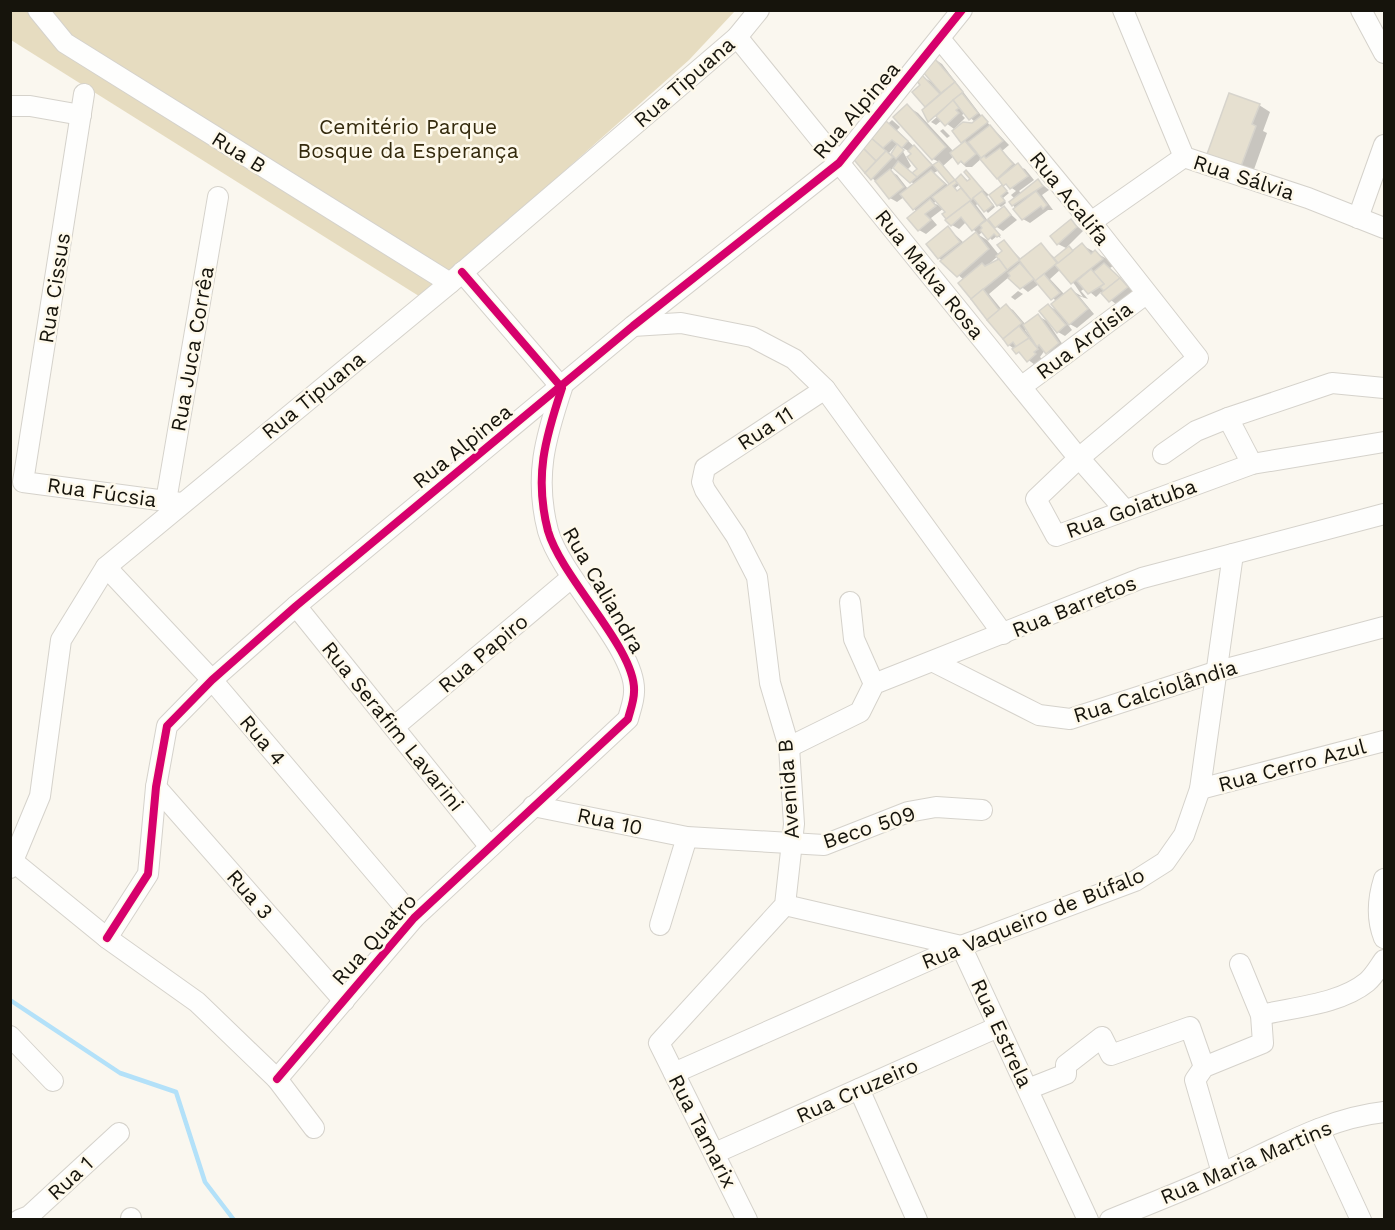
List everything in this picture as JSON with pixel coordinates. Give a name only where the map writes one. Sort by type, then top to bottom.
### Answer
[{"type":"street","name":"Rua B","points":[[38,10],[65,43],[456,278],[562,388]]},
{"type":"street","name":"Rua Tipuana","points":[[13,865],[40,796],[61,640],[106,567],[173,502],[456,278],[737,37],[759,10]]},
{"type":"street","name":"Rua Alpinea","points":[[107,938],[148,874],[156,787],[167,726],[212,680],[296,606],[562,388],[633,326],[839,163],[962,10]]},
{"type":"street","name":"Rua Sálvia","points":[[1123,10],[1184,158],[1308,198],[1384,228]]},
{"type":"street","points":[[1361,10],[1384,53]]},
{"type":"street","name":"Rua Malva Rosa","points":[[737,37],[1079,458],[1125,510]]},
{"type":"street","name":"Rua Acalifa","points":[[940,39],[1091,222],[1198,358]]},
{"type":"street","name":"Rua Cissus","points":[[23,482],[84,94]]},
{"type":"street","points":[[10,106],[30,106],[81,115]]},
{"type":"street","points":[[1358,218],[1384,145]]},
{"type":"street","points":[[1091,222],[1184,158]]},
{"type":"street","name":"Rua Juca Corrêa","points":[[173,502],[219,197]]},
{"type":"street","name":"Rua Ardisia","points":[[1021,387],[1146,294]]},
{"type":"street","points":[[633,326],[681,323],[752,338],[794,359],[825,389],[1003,634]]},
{"type":"street","name":"Rua Goiatuba","points":[[1198,358],[1079,458],[1036,499],[1056,536],[1252,464],[1384,442]]},
{"type":"street","points":[[1163,454],[1196,431],[1332,383],[1384,388]]},
{"type":"street","name":"Rua Caliandra","points":[[533,806],[628,719],[635,690],[624,654],[571,578],[549,533],[541,487],[544,441],[562,388]]},
{"type":"street","name":"Rua 11","points":[[705,468],[825,389]]},
{"type":"street","points":[[1228,418],[1252,464]]},
{"type":"street","name":"Avenida B","points":[[705,468],[702,482],[705,490],[736,536],[757,578],[770,683],[789,747],[794,824],[785,905]]},
{"type":"street","name":"Rua Fúcsia","points":[[23,482],[173,502]]},
{"type":"street","name":"Rua Barretos","points":[[874,684],[1142,578],[1384,514]]},
{"type":"street","name":"Rua Vaqueiro de Búfalo","points":[[674,1073],[961,946],[1135,880],[1165,862],[1184,835],[1200,789],[1233,554]]},
{"type":"street","name":"Rua 4","points":[[106,567],[212,680],[414,918]]},
{"type":"street","name":"Rua Papiro","points":[[394,728],[571,578]]},
{"type":"street","points":[[789,747],[860,712],[874,684],[854,639],[850,602]]},
{"type":"street","name":"Rua Serafim Lavarini","points":[[296,606],[490,847]]},
{"type":"street","name":"Rua Calciolândia","points":[[934,662],[1039,715],[1070,719],[1215,672],[1384,627]]},
{"type":"street","name":"Rua Cerro Azul","points":[[1200,789],[1384,741]]},
{"type":"street","name":"Rua 3","points":[[156,787],[344,1000]]},
{"type":"street","name":"Rua 10","points":[[533,806],[687,837],[792,845]]},
{"type":"street","name":"Rua Quatro","points":[[277,1079],[414,918],[533,806]]},
{"type":"street","name":"Beco 509","points":[[792,845],[824,845],[908,812],[936,807],[982,810]]},
{"type":"street","points":[[660,925],[687,837]]},
{"type":"street","points":[[13,865],[107,938],[197,1002],[277,1079],[315,1128]]},
{"type":"street","points":[[1384,879],[1378,904],[1384,938]]},
{"type":"street","points":[[785,905],[961,946]]},
{"type":"street","name":"Rua Tamarix","points":[[747,1220],[659,1043],[785,905]]},
{"type":"street","name":"Rua Estrela","points":[[961,946],[1088,1220]]},
{"type":"street","points":[[1261,1015],[1331,999],[1357,989],[1369,980],[1384,960]]},
{"type":"street","points":[[1222,1173],[1195,1080],[1204,1066],[1263,1044],[1261,1015],[1240,964]]},
{"type":"street","name":"Rua Cruzeiro","points":[[715,1153],[998,1027]]},
{"type":"street","points":[[1028,1089],[1066,1074],[1066,1065],[1102,1036],[1111,1055],[1190,1027],[1204,1066]]},
{"type":"street","points":[[10,1036],[53,1081]]},
{"type":"street","points":[[860,1089],[916,1220]]},
{"type":"street","name":"Rua Maria Martins","points":[[1110,1220],[1319,1129],[1363,1114],[1384,1112]]},
{"type":"street","points":[[1319,1129],[1361,1220]]},
{"type":"street","name":"Rua 1","points":[[10,1216],[18,1220],[29,1216],[118,1133]]},
{"type":"green space","name":"Cemitério Parque Bosque da Esperança","points":[[10,11],[735,11],[689,60],[422,298],[11,40]]},
{"type":"building","points":[[935,59],[955,82],[941,93],[923,72]]},
{"type":"building","points":[[921,74],[940,94],[925,107],[912,92],[920,85],[916,80]]},
{"type":"building","points":[[955,82],[963,92],[928,122],[922,110]]},
{"type":"building","points":[[962,93],[978,113],[969,120],[953,100]]},
{"type":"building","points":[[1229,93],[1260,104],[1252,124],[1256,126],[1240,169],[1206,157]]},
{"type":"building","points":[[953,100],[959,108],[956,110],[959,113],[945,126],[936,116]]},
{"type":"building","points":[[907,104],[946,147],[932,160],[893,117]]},
{"type":"building","points":[[982,115],[988,122],[961,143],[952,131],[963,122],[972,123]]},
{"type":"building","points":[[886,121],[908,141],[902,148],[892,140],[883,148],[871,138]]},
{"type":"building","points":[[990,125],[1003,141],[981,158],[968,142]]},
{"type":"building","points":[[870,137],[886,151],[876,161],[861,146]]},
{"type":"building","points":[[965,141],[976,154],[964,164],[961,161],[958,164],[950,153]]},
{"type":"building","points":[[897,144],[904,150],[896,159],[891,154]]},
{"type":"building","points":[[914,145],[932,165],[917,177],[912,173],[917,169],[907,157],[911,154],[908,151]]},
{"type":"building","points":[[861,146],[876,161],[865,173],[851,156]]},
{"type":"building","points":[[1000,148],[1013,164],[997,179],[980,159],[984,156],[986,158]]},
{"type":"building","points":[[886,151],[893,157],[871,180],[865,173]]},
{"type":"building","points":[[898,161],[917,177],[910,183],[893,168]]},
{"type":"building","points":[[939,161],[955,180],[949,184],[933,165]]},
{"type":"building","points":[[1018,163],[1028,176],[1010,189],[1006,184],[1003,186],[998,179]]},
{"type":"building","points":[[890,169],[904,187],[889,199],[875,181]]},
{"type":"building","points":[[931,170],[945,184],[913,210],[900,194]]},
{"type":"building","points":[[966,170],[983,190],[971,200],[955,180],[961,174],[967,181],[970,179],[964,172]]},
{"type":"building","points":[[1038,179],[1043,186],[1012,206],[1009,202]]},
{"type":"building","points":[[955,180],[957,183],[953,186],[957,191],[961,188],[971,200],[946,219],[942,214],[945,212],[932,197]]},
{"type":"building","points":[[1002,185],[1007,191],[1001,196],[1005,201],[997,206],[989,195]]},
{"type":"building","points":[[982,191],[993,205],[984,212],[973,198]]},
{"type":"building","points":[[1036,191],[1047,205],[1043,209],[1041,206],[1022,220],[1013,209]]},
{"type":"building","points":[[930,199],[936,206],[925,214],[931,220],[918,231],[907,218]]},
{"type":"building","points":[[970,201],[985,220],[972,231],[961,217],[951,226],[945,220]]},
{"type":"building","points":[[1004,206],[1011,215],[995,228],[988,219]]},
{"type":"building","points":[[1071,219],[1077,227],[1057,245],[1050,236]]},
{"type":"building","points":[[987,220],[1000,235],[997,237],[994,234],[988,240],[980,230],[982,228],[980,225]]},
{"type":"building","points":[[948,226],[960,242],[938,259],[926,244]]},
{"type":"building","points":[[976,232],[989,249],[957,277],[940,261]]},
{"type":"building","points":[[1004,240],[1020,260],[1007,270],[996,256],[1002,251],[997,245]]},
{"type":"building","points":[[1041,243],[1057,263],[1035,281],[1019,260]]},
{"type":"building","points":[[1082,243],[1091,254],[1095,250],[1103,259],[1071,284],[1055,265]]},
{"type":"building","points":[[1069,246],[1073,251],[1058,263],[1054,258]]},
{"type":"building","points":[[999,259],[1007,270],[971,299],[958,283],[982,263],[985,266]]},
{"type":"building","points":[[1020,263],[1034,279],[1020,289],[1008,278],[1010,276],[1008,273]]},
{"type":"building","points":[[1104,263],[1120,278],[1104,291],[1100,287],[1104,284],[1093,272]]},
{"type":"building","points":[[1091,269],[1104,284],[1088,294],[1077,281]]},
{"type":"building","points":[[1044,274],[1060,293],[1051,300],[1035,281]]},
{"type":"building","points":[[1120,278],[1128,287],[1109,302],[1101,293]]},
{"type":"building","points":[[1071,288],[1088,309],[1069,325],[1051,304]]},
{"type":"building","points":[[983,289],[999,310],[987,320],[971,299]]},
{"type":"building","points":[[1006,304],[1022,323],[1003,339],[987,320]]},
{"type":"building","points":[[1048,304],[1066,325],[1057,333],[1039,311]]},
{"type":"building","points":[[1038,314],[1059,343],[1046,354],[1039,345],[1037,347],[1023,325]]},
{"type":"building","points":[[1019,326],[1029,338],[1017,348],[1013,342],[1008,346],[1003,339]]},
{"type":"building","points":[[1029,338],[1038,349],[1027,362],[1019,352],[1016,354],[1012,349]]},
{"type":"waterway","points":[[10,1000],[120,1073],[176,1092],[205,1182],[234,1220]]},
{"type":"cycle path","points":[[107,938],[148,874],[156,787],[167,726],[212,680],[296,606],[633,326],[839,163],[962,10]]},
{"type":"cycle path","points":[[277,1079],[414,918],[628,719],[633,702],[632,675],[624,656],[568,570],[548,531],[542,493],[543,458],[562,388],[462,272]]}]
